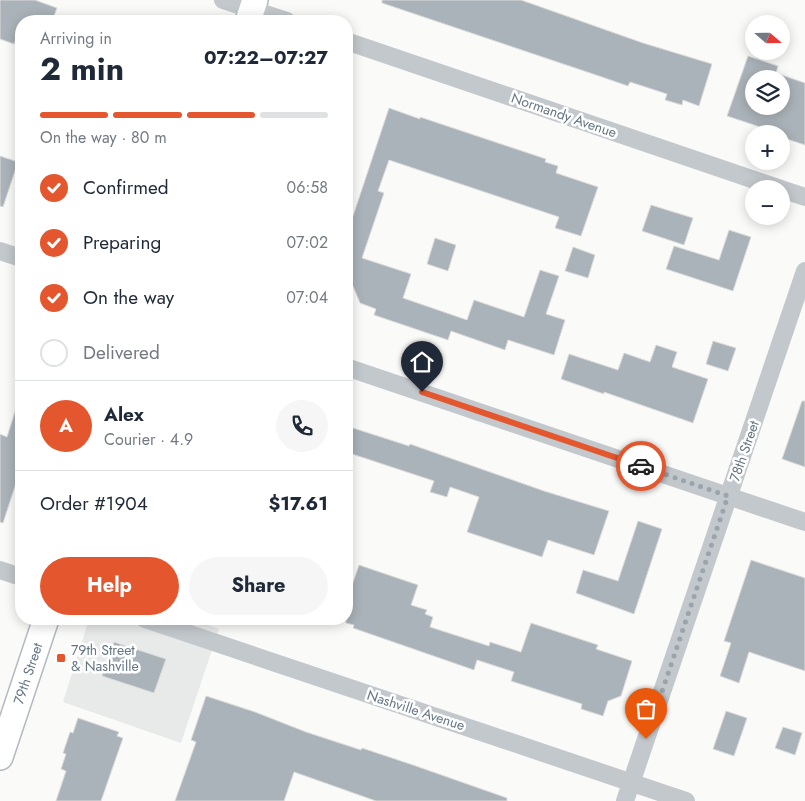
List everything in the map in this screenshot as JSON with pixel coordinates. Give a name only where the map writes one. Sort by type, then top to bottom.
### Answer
[{"type":"main road","name":"79th Street","points":[[0,757],[44,625]]},
{"type":"street","points":[[223,0],[268,15]]},
{"type":"street","name":"Normandy Avenue","points":[[353,43],[755,180]]},
{"type":"street","name":"Normandy Avenue","points":[[790,192],[805,197]]},
{"type":"street","points":[[0,250],[15,256]]},
{"type":"street","name":"78th Street","points":[[625,801],[805,271]]},
{"type":"street","points":[[353,369],[805,522]]},
{"type":"street","points":[[0,570],[15,575]]},
{"type":"street","name":"Nashville Avenue","points":[[163,625],[686,801]]},
{"type":"shaded area","points":[[87,625],[208,625],[219,629],[181,743],[63,702]]},
{"type":"building","points":[[0,0],[35,0],[57,8],[54,15],[15,15],[14,44],[0,39]]},
{"type":"building","points":[[382,0],[521,0],[643,43],[712,64],[699,106],[683,100],[682,105],[665,100],[667,94],[630,82],[628,86],[382,3]]},
{"type":"building","points":[[747,60],[760,60],[778,66],[777,70],[745,70],[745,115],[790,115],[790,78],[805,83],[805,145],[790,140],[790,125],[754,125],[727,116]]},
{"type":"building","points":[[389,108],[546,159],[545,162],[558,166],[556,173],[598,187],[581,236],[555,228],[559,217],[389,160],[378,191],[384,193],[362,258],[411,274],[403,298],[467,320],[474,300],[524,317],[540,270],[559,276],[546,314],[565,320],[554,355],[508,340],[505,350],[451,331],[448,340],[374,315],[376,309],[360,303],[353,286],[353,216]]},
{"type":"building","points":[[0,156],[15,161],[15,171],[3,207],[0,206]]},
{"type":"building","points":[[651,205],[693,218],[684,245],[642,231]]},
{"type":"building","points":[[729,230],[751,237],[733,291],[666,269],[674,246],[719,260]]},
{"type":"building","points":[[435,238],[456,245],[448,271],[427,264]]},
{"type":"building","points":[[573,247],[595,255],[588,278],[565,271]]},
{"type":"building","points":[[713,341],[736,348],[728,371],[706,364]]},
{"type":"building","points":[[656,345],[677,352],[672,367],[708,379],[693,423],[561,379],[569,354],[618,370],[624,353],[650,362]]},
{"type":"building","points":[[802,401],[805,401],[805,467],[782,459]]},
{"type":"building","points":[[15,412],[15,486],[3,523],[0,522],[0,434],[7,437]]},
{"type":"building","points":[[353,428],[409,446],[410,444],[544,491],[609,511],[594,555],[548,540],[542,557],[467,532],[479,497],[450,487],[447,497],[430,492],[434,481],[353,454]]},
{"type":"building","points":[[638,521],[662,529],[634,614],[576,593],[583,570],[618,581]]},
{"type":"building","points":[[751,560],[805,578],[805,671],[749,652],[739,683],[720,676],[731,643],[724,641]]},
{"type":"building","points":[[359,565],[418,585],[411,605],[427,610],[425,614],[433,617],[430,627],[489,646],[490,642],[521,652],[531,623],[598,645],[596,649],[632,661],[621,696],[608,701],[603,716],[581,709],[582,704],[511,681],[514,672],[477,660],[474,670],[353,628],[353,583]]},
{"type":"building","points":[[114,642],[166,659],[154,693],[102,676]]},
{"type":"building","points":[[206,696],[255,712],[306,732],[413,765],[507,798],[507,801],[376,801],[294,772],[284,801],[175,801],[196,742],[191,740]]},
{"type":"building","points":[[726,711],[747,718],[734,756],[713,749]]},
{"type":"building","points":[[78,718],[119,732],[117,736],[123,738],[101,801],[56,801],[66,771],[61,769],[66,754],[63,753],[70,732],[73,733]]},
{"type":"building","points":[[783,727],[802,733],[795,755],[775,748]]},
{"type":"way so far","points":[[641,466],[728,496],[646,739]]},
{"type":"place","name":"79th Street & Nashville","points":[[61,658]]},
{"type":"route","points":[[422,392],[641,466]]}]
